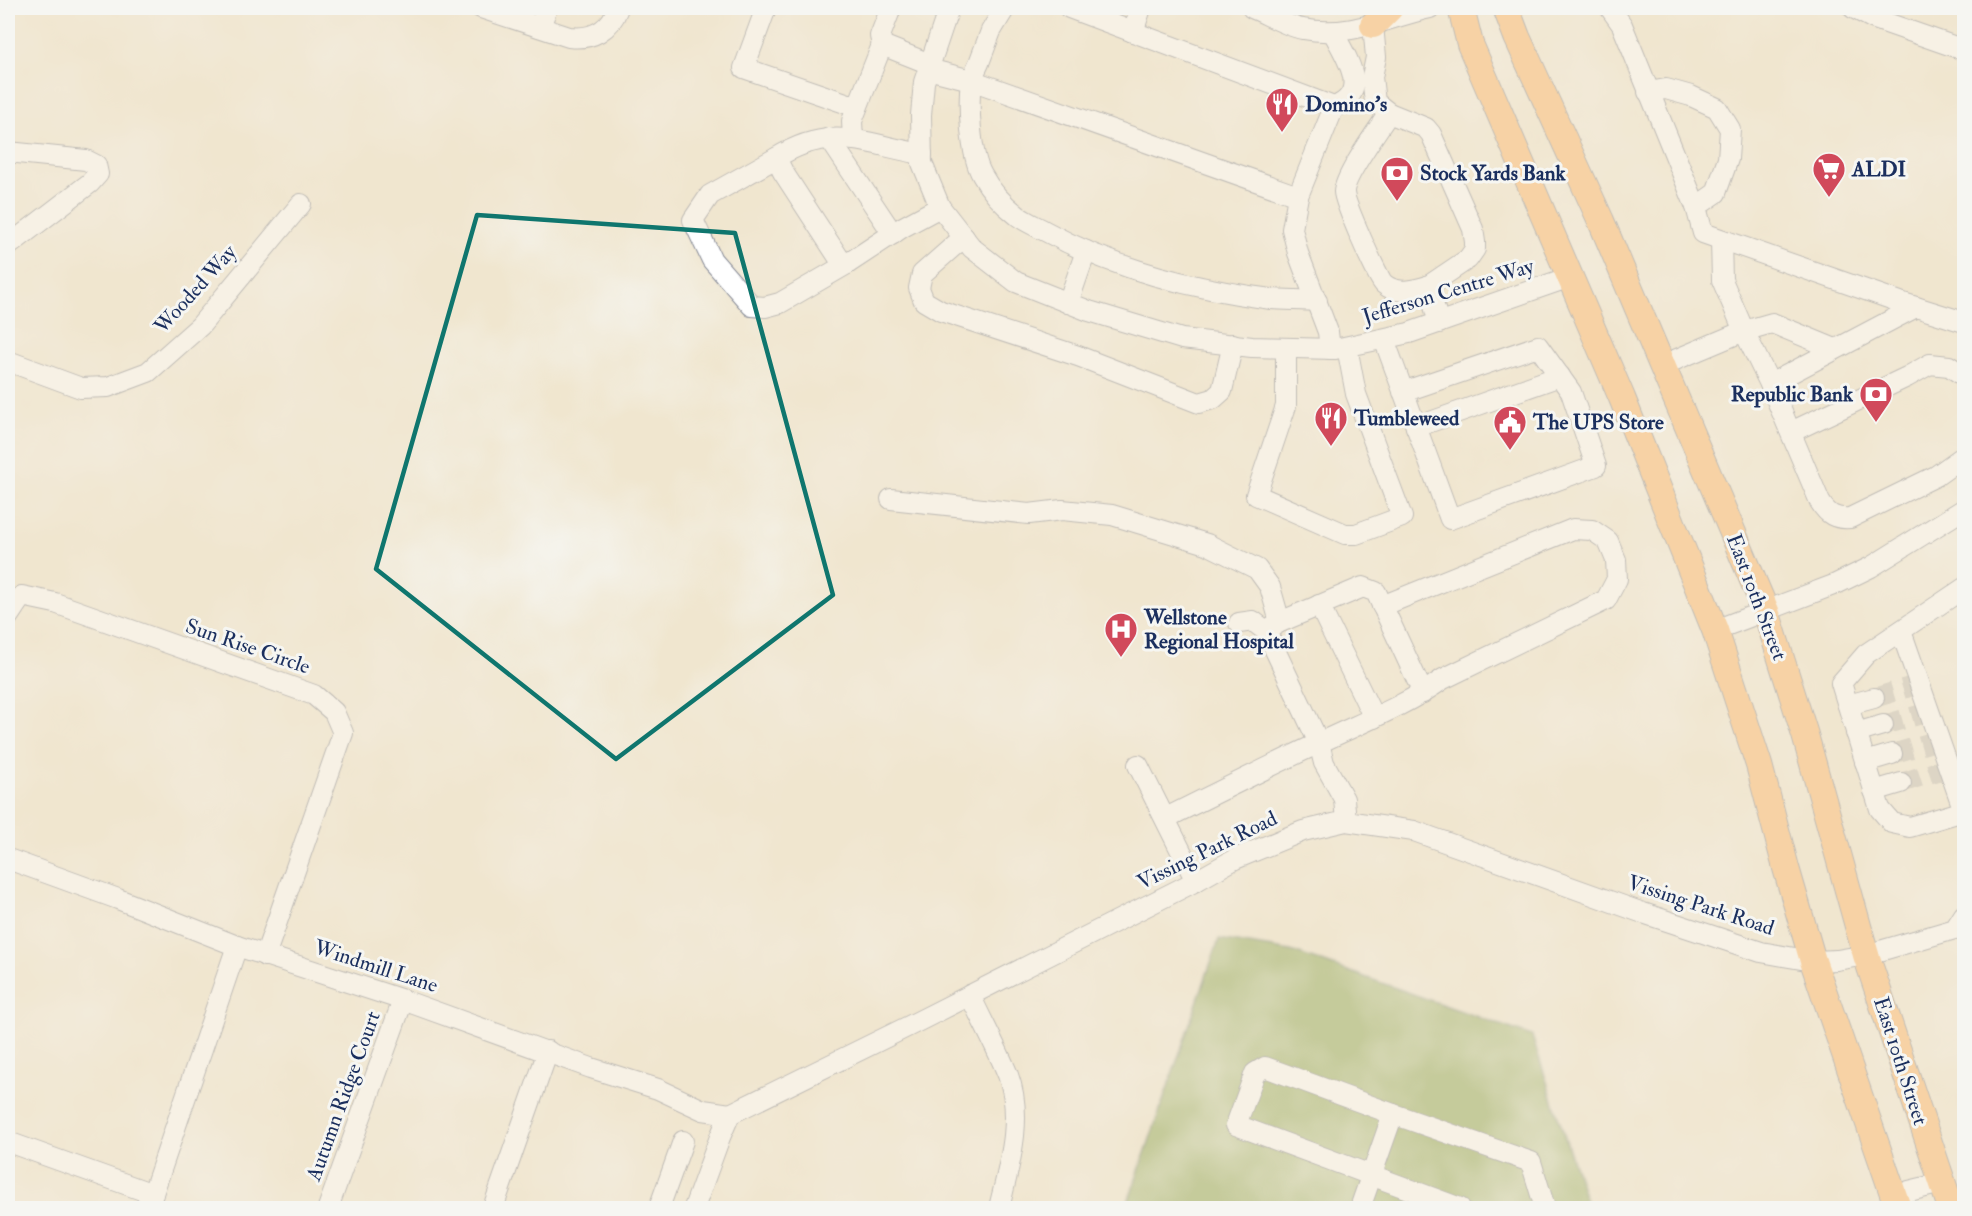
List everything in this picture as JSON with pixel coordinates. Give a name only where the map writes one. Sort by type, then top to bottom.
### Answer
[{"type":"main road","points":[[1461,8],[1470,44],[1622,398],[1715,630],[1759,765],[1813,961],[1896,1203]]},
{"type":"main road","name":"East 10th Street","points":[[1506,8],[1663,364],[1766,611],[1805,735],[1866,955],[1951,1209]]},
{"type":"street","points":[[481,8],[569,37],[589,37],[610,23],[618,8]]},
{"type":"street","points":[[540,27],[547,8]]},
{"type":"street","points":[[766,8],[744,68],[857,107]]},
{"type":"street","points":[[853,140],[852,121],[882,45],[880,36],[891,8]]},
{"type":"street","name":"Jefferson Centre Way","points":[[949,8],[924,82],[921,115],[922,163],[940,207],[972,248],[1016,282],[1089,311],[1182,339],[1286,348],[1339,348],[1409,333],[1570,277]]},
{"type":"street","points":[[1005,8],[990,32],[980,63],[971,80],[969,100],[974,150],[981,173],[997,196],[1018,216],[1063,241],[1160,278],[1274,299],[1317,300]]},
{"type":"street","points":[[1069,8],[1334,107],[1349,98],[1355,80],[1333,32]]},
{"type":"street","points":[[1133,32],[1141,8]]},
{"type":"street","points":[[1252,8],[1301,29],[1333,32],[1382,16],[1430,8]]},
{"type":"street","points":[[1610,8],[1622,25],[1696,207],[1703,233],[1965,322]]},
{"type":"street","points":[[1853,8],[1872,18],[1965,50]]},
{"type":"street","points":[[1352,91],[1361,93],[1382,107],[1426,128],[1431,134],[1473,229],[1474,249],[1468,260],[1428,286],[1397,291],[1383,284],[1349,211],[1344,192],[1382,107],[1372,78],[1382,16]]},
{"type":"street","points":[[882,45],[929,66],[1298,196]]},
{"type":"street","points":[[1648,92],[1666,89],[1691,96],[1717,108],[1730,129],[1728,159],[1716,193],[1696,207]]},
{"type":"street","points":[[1286,348],[1286,406],[1256,495],[1345,534],[1356,534],[1402,517],[1339,348],[1328,332],[1298,254],[1292,229],[1298,196],[1334,107]]},
{"type":"street","points":[[922,154],[853,140],[829,138],[807,141],[710,195],[693,220],[712,260],[752,306],[765,307],[780,303],[940,207]]},
{"type":"street","points":[[829,138],[893,234]]},
{"type":"street","points":[[8,152],[86,160],[96,165],[98,174],[90,183],[8,246]]},
{"type":"street","points":[[776,158],[839,258],[847,264]]},
{"type":"street","name":"Wooded Way","points":[[8,361],[81,388],[108,387],[148,372],[200,326],[301,204]]},
{"type":"street","points":[[964,237],[922,274],[919,288],[924,301],[941,310],[1078,356],[1199,403],[1213,399],[1222,391],[1233,344]]},
{"type":"street","points":[[1721,240],[1722,280],[1770,384],[1820,502],[1827,513],[1838,519],[1850,518],[1872,509],[1936,476],[1965,456]]},
{"type":"street","points":[[1068,303],[1086,251]]},
{"type":"street","points":[[1428,286],[1439,323]]},
{"type":"street","points":[[1770,384],[1916,307]]},
{"type":"street","points":[[1663,364],[1744,331],[1772,323],[1835,349]]},
{"type":"street","points":[[1384,339],[1403,392],[1450,519],[1596,466],[1571,392],[1538,346],[1403,392]]},
{"type":"street","points":[[1791,432],[1930,364],[1949,366],[1965,376]]},
{"type":"street","points":[[1416,427],[1560,376]]},
{"type":"street","points":[[891,498],[1029,514],[1062,510],[1112,515],[1207,544],[1257,569],[1270,587],[1273,626],[1319,742],[1324,763],[1344,799],[1346,821]]},
{"type":"street","points":[[1715,630],[1836,584],[1871,567],[1965,509]]},
{"type":"street","points":[[1166,818],[1319,742],[1374,718],[1423,693],[1443,679],[1606,600],[1617,579],[1616,560],[1608,542],[1592,530],[1573,529],[1382,606]]},
{"type":"street","points":[[1239,623],[1253,621],[1273,626],[1363,587],[1376,592],[1423,693]]},
{"type":"street","points":[[1901,631],[1935,741],[1945,769],[1965,811],[1910,827],[1892,824],[1880,809],[1841,683],[1866,654],[1965,588]]},
{"type":"street","name":"Sun Rise Circle","points":[[8,617],[22,596],[55,603],[315,694],[334,712],[343,733],[265,956]]},
{"type":"street","points":[[1319,605],[1374,718]]},
{"type":"street","points":[[1848,705],[1874,698]]},
{"type":"street","points":[[1856,733],[1883,725]]},
{"type":"street","points":[[1865,762],[1892,754]]},
{"type":"street","points":[[1138,765],[1196,881]]},
{"type":"street","points":[[1874,791],[1901,783]]},
{"type":"street","name":"Vissing Park Road","points":[[730,1114],[1196,881],[1235,859],[1303,831],[1346,821],[1414,831],[1643,913],[1761,952],[1813,961],[1866,955],[1962,927]]},
{"type":"street","name":"Windmill Lane","points":[[8,858],[265,956],[404,1000],[591,1068],[658,1089],[703,1110],[730,1114]]},
{"type":"street","points":[[8,1142],[150,1201],[237,946]]},
{"type":"street","points":[[970,995],[1008,1077],[1013,1102],[1015,1128],[1009,1168],[999,1209]]},
{"type":"street","name":"Autumn Ridge Court","points":[[328,1209],[404,1000]]},
{"type":"street","points":[[493,1209],[548,1051]]},
{"type":"street","points":[[1460,1209],[1236,1125],[1255,1073],[1265,1067],[1531,1162],[1545,1209]]},
{"type":"street","points":[[694,1209],[730,1114]]},
{"type":"street","points":[[1360,1209],[1393,1114]]},
{"type":"street","points":[[659,1209],[683,1141]]},
{"type":"street","points":[[1896,1203],[1909,1191],[1942,1183]]},
{"type":"highlighted area","points":[[477,215],[735,233],[833,595],[616,759],[376,569]]},
{"type":"green space","points":[[1219,939],[1291,951],[1532,1036],[1588,1208],[1126,1208]]},
{"type":"tunnel","points":[[1874,698],[1913,686]]},
{"type":"tunnel","points":[[1883,725],[1922,714]]},
{"type":"tunnel","points":[[1892,754],[1932,742]]},
{"type":"tunnel","points":[[1901,783],[1941,770]]},
{"type":"place","name":"Domino's","points":[[1282,133]]},
{"type":"place","name":"ALDI","points":[[1829,198]]},
{"type":"place","name":"Stock Yards Bank","points":[[1397,202]]},
{"type":"place","name":"Republic Bank","points":[[1876,423]]},
{"type":"place","name":"Tumbleweed","points":[[1331,447]]},
{"type":"place","name":"The UPS Store","points":[[1510,451]]},
{"type":"place","name":"Wellstone Regional Hospital","points":[[1121,658]]}]
